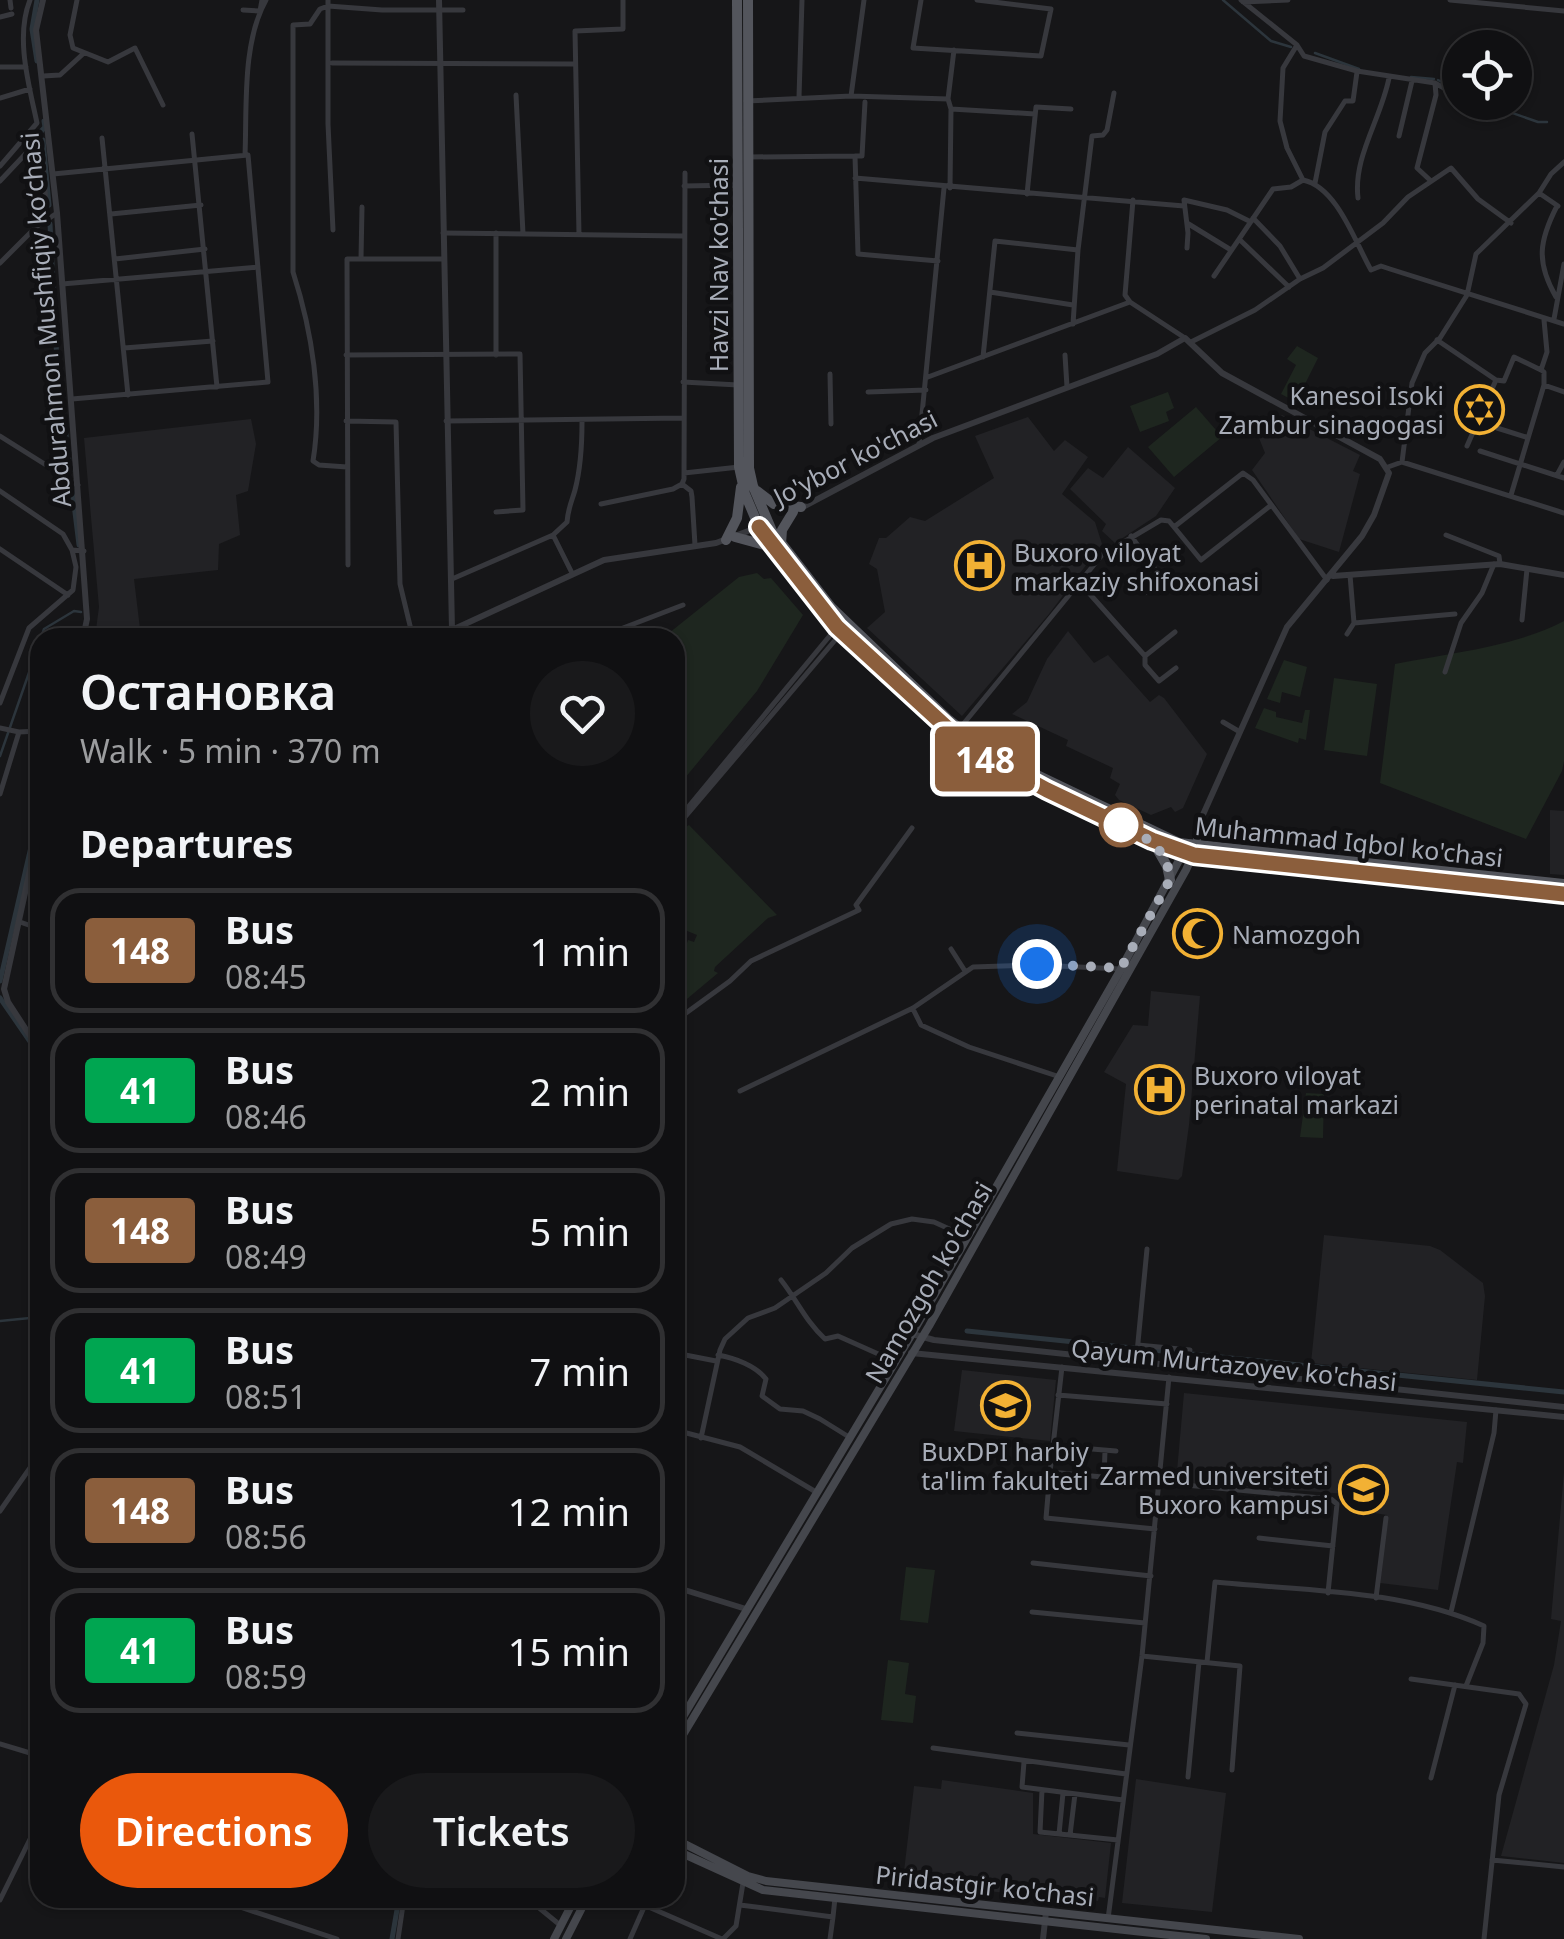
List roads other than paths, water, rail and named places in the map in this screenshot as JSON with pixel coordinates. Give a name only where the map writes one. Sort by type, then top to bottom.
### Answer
[{"type":"main road","name":"Havzi Nav ko'chasi","points":[[737,0],[739,467],[764,525]]},
{"type":"main road","name":"Havzi Nav ko'chasi","points":[[747,484],[748,0]]},
{"type":"main road","points":[[747,484],[774,504],[797,510],[782,530],[777,546],[730,539],[747,484]]},
{"type":"main road","name":"Muhammad Iqbol ko'chasi","points":[[764,525],[840,629],[981,756],[1152,840],[1190,850],[1564,894]]},
{"type":"main road","name":"Muhammad Iqbol ko'chasi","points":[[777,546],[846,623],[989,752],[1190,850],[1564,884]]},
{"type":"main road","name":"Namozgoh ko'chasi","points":[[685,1713],[1059,1084],[1190,850],[1198,828]]},
{"type":"main road","points":[[1152,840],[1168,866],[1170,880]]},
{"type":"main road","name":"Namozgoh ko'chasi","points":[[685,1731],[922,1337],[1121,968],[1190,850]]},
{"type":"main road","name":"Piridastgir ko'chasi","points":[[685,1844],[756,1879],[1206,1939]]},
{"type":"main road","name":"Piridastgir ko'chasi","points":[[685,1855],[763,1890],[1300,1939]]},
{"type":"main road","points":[[554,1939],[569,1908]]},
{"type":"main road","points":[[566,1939],[582,1908]]},
{"type":"street","points":[[0,16],[11,12],[10,0]]},
{"type":"street","points":[[0,166],[37,123],[26,66],[23,16],[30,0]]},
{"type":"street","name":"Abdurahmon Mushfiqiy koʻchasi","points":[[43,0],[36,30],[57,212],[80,487],[85,628]]},
{"type":"street","points":[[79,0],[71,44],[108,62],[135,48],[164,105]]},
{"type":"street","points":[[245,156],[252,51],[264,0]]},
{"type":"street","points":[[438,0],[452,628]]},
{"type":"street","points":[[579,235],[576,31],[623,29],[623,0]]},
{"type":"street","points":[[799,97],[802,0]]},
{"type":"street","points":[[851,96],[864,0]]},
{"type":"street","points":[[920,0],[913,48],[1041,56],[1051,9],[977,0]]},
{"type":"street","points":[[1242,1],[1288,0]]},
{"type":"street","points":[[1450,0],[1564,11]]},
{"type":"street","points":[[1242,1],[1297,45],[1304,56],[1357,71],[1442,87]]},
{"type":"street","points":[[328,3],[333,230]]},
{"type":"street","points":[[347,467],[313,461],[318,419],[304,302],[294,272],[293,25],[310,24],[328,3],[464,10]]},
{"type":"street","points":[[244,10],[260,11]]},
{"type":"street","points":[[1297,45],[1283,68],[1280,121],[1282,138],[1303,180]]},
{"type":"street","points":[[919,445],[946,188],[951,109],[948,99],[954,50]]},
{"type":"street","points":[[43,76],[60,74],[84,53]]},
{"type":"street","points":[[332,62],[575,64]]},
{"type":"street","points":[[0,68],[26,66]]},
{"type":"street","points":[[1315,183],[1325,132],[1345,101],[1353,100],[1357,71]]},
{"type":"street","points":[[1358,198],[1356,176],[1389,78]]},
{"type":"street","points":[[1399,136],[1412,81]]},
{"type":"street","points":[[1431,181],[1417,168],[1436,95],[1435,83]]},
{"type":"street","points":[[0,98],[30,88]]},
{"type":"street","points":[[1074,324],[1078,250],[1092,136],[1104,135],[1107,130],[1114,93]]},
{"type":"street","points":[[516,95],[523,234]]},
{"type":"street","points":[[746,101],[851,96],[948,99]]},
{"type":"street","points":[[746,157],[862,156],[865,102]]},
{"type":"street","points":[[1028,194],[1036,106],[1072,109]]},
{"type":"street","points":[[951,109],[1034,114]]},
{"type":"street","points":[[192,134],[217,387]]},
{"type":"street","points":[[102,138],[128,395]]},
{"type":"street","points":[[0,181],[31,148],[39,148],[46,217]]},
{"type":"street","points":[[53,174],[248,155],[268,382],[72,398]]},
{"type":"street","points":[[855,156],[858,254],[938,261]]},
{"type":"street","points":[[1402,462],[1412,382],[1426,352],[1466,295],[1476,254],[1540,193],[1564,162]]},
{"type":"street","points":[[1188,340],[1255,310],[1322,268],[1451,168],[1478,200],[1511,223]]},
{"type":"street","points":[[685,173],[682,484],[692,497],[695,545]]},
{"type":"street","points":[[854,178],[1184,206]]},
{"type":"street","points":[[1214,276],[1274,189],[1303,180],[1315,183],[1334,205],[1371,270],[1381,266],[1564,324]]},
{"type":"street","points":[[684,186],[738,184]]},
{"type":"street","points":[[1540,193],[1558,206],[1541,253],[1542,272],[1556,300],[1564,303]]},
{"type":"street","points":[[1133,200],[1125,295],[1188,340],[1222,373],[1370,452],[1388,467],[1402,462],[1564,513]]},
{"type":"street","points":[[1187,248],[1184,200],[1252,220],[1280,246],[1300,279]]},
{"type":"street","points":[[111,214],[201,205]]},
{"type":"street","points":[[361,259],[362,207]]},
{"type":"street","points":[[0,263],[46,217],[57,212]]},
{"type":"street","points":[[1185,222],[1232,250]]},
{"type":"street","points":[[442,233],[683,236]]},
{"type":"street","points":[[496,233],[496,355]]},
{"type":"street","points":[[1239,239],[1288,287]]},
{"type":"street","points":[[983,358],[995,241],[1078,250]]},
{"type":"street","points":[[115,259],[205,249]]},
{"type":"street","points":[[348,565],[347,259],[444,259]]},
{"type":"street","points":[[1554,320],[1564,264]]},
{"type":"street","points":[[62,284],[258,267]]},
{"type":"street","points":[[990,292],[1073,305]]},
{"type":"street","points":[[928,377],[1130,302]]},
{"type":"street","points":[[1541,370],[1547,352],[1544,320]]},
{"type":"street","name":"Jo'ybor ko'chasi","points":[[456,628],[604,560],[730,539],[797,510],[919,445],[1188,340]]},
{"type":"street","points":[[1438,340],[1496,380],[1504,381],[1514,357],[1544,372],[1544,385],[1510,496]]},
{"type":"street","points":[[124,348],[213,341]]},
{"type":"street","points":[[346,356],[520,354],[522,510],[496,512]]},
{"type":"street","points":[[1065,355],[1066,388]]},
{"type":"street","points":[[830,374],[832,424]]},
{"type":"street","points":[[1468,446],[1496,380]]},
{"type":"street","points":[[683,382],[738,385]]},
{"type":"street","points":[[1544,385],[1564,392]]},
{"type":"street","points":[[868,392],[926,390]]},
{"type":"street","points":[[446,421],[682,418]]},
{"type":"street","points":[[449,580],[553,535],[567,522],[568,502],[574,496],[580,462],[582,420]]},
{"type":"street","points":[[346,422],[396,422],[400,584],[411,628]]},
{"type":"street","points":[[1496,428],[1526,437]]},
{"type":"street","points":[[0,436],[80,487]]},
{"type":"street","points":[[1480,451],[1560,476],[1564,462]]},
{"type":"street","points":[[684,473],[739,467]]},
{"type":"street","name":"Namozgoh ko'chasi","points":[[1198,828],[1287,627],[1330,578],[1374,516],[1388,479],[1388,467]]},
{"type":"street","points":[[1174,527],[1242,472],[1253,480],[1330,578],[1497,564],[1564,575]]},
{"type":"street","points":[[601,504],[682,484]]},
{"type":"street","points":[[0,492],[63,534],[72,550],[75,584],[68,595],[40,614],[29,628],[0,703]]},
{"type":"street","points":[[960,728],[1102,555],[1160,520],[1168,521],[1201,560],[1270,506]]},
{"type":"street","points":[[553,535],[572,573]]},
{"type":"street","points":[[1445,672],[1461,624],[1482,592],[1498,555],[1446,535]]},
{"type":"street","points":[[1131,536],[1163,580],[1147,592]]},
{"type":"street","points":[[0,549],[68,595]]},
{"type":"street","points":[[72,550],[84,550]]},
{"type":"street","points":[[1522,620],[1526,569]]},
{"type":"street","points":[[1347,634],[1354,623],[1350,575]]},
{"type":"street","points":[[1080,584],[1145,656]]},
{"type":"street","points":[[623,628],[683,605]]},
{"type":"street","points":[[1354,623],[1456,614]]},
{"type":"street","points":[[1467,616],[1472,622]]},
{"type":"street","points":[[685,811],[840,629]]},
{"type":"street","points":[[1176,632],[1145,656],[1144,665],[1159,681],[1176,668]]},
{"type":"street","points":[[0,680],[7,684]]},
{"type":"street","points":[[1224,722],[1240,732]]},
{"type":"street","points":[[0,728],[30,731]]},
{"type":"street","points":[[0,794],[15,732]]},
{"type":"street","points":[[685,1013],[751,961],[859,910],[856,905],[879,869],[912,828]]},
{"type":"street","points":[[30,873],[4,989],[30,1036]]},
{"type":"street","points":[[20,922],[30,926]]},
{"type":"street","points":[[952,949],[964,971]]},
{"type":"street","points":[[740,1091],[913,1008],[973,968],[1037,964],[1121,968]]},
{"type":"street","points":[[913,1008],[920,1025],[1059,1084]]},
{"type":"street","points":[[701,1438],[725,1339],[748,1318],[775,1308],[826,1273],[852,1248],[902,1221],[934,1222],[967,1237]]},
{"type":"street","points":[[1136,1362],[1147,1249]]},
{"type":"street","points":[[780,1280],[807,1322],[825,1338],[838,1336],[894,1361]]},
{"type":"street","name":"Qayum Murtazoyev ko'chasi","points":[[912,1334],[1178,1367],[1564,1407]]},
{"type":"street","points":[[1137,1348],[1190,1350]]},
{"type":"street","name":"Qayum Murtazoyev ko'chasi","points":[[900,1352],[1564,1418]]},
{"type":"street","points":[[685,1355],[718,1358],[764,1374],[762,1396],[770,1404],[810,1414],[849,1438]]},
{"type":"street","points":[[1062,1366],[1046,1518],[1154,1529]]},
{"type":"street","points":[[1108,1919],[1142,1656],[1167,1404],[1178,1367]]},
{"type":"street","points":[[1058,1395],[1167,1404]]},
{"type":"street","points":[[1525,1414],[1526,1403]]},
{"type":"street","points":[[1542,1415],[1543,1405]]},
{"type":"street","points":[[1451,1612],[1494,1433],[1496,1410]]},
{"type":"street","points":[[685,1433],[740,1448],[816,1492]]},
{"type":"street","points":[[1092,1449],[1116,1451]]},
{"type":"street","points":[[1104,1477],[1105,1450]]},
{"type":"street","points":[[0,1511],[30,1468]]},
{"type":"street","points":[[1050,1472],[1331,1499],[1337,1504],[1328,1593]]},
{"type":"street","points":[[1376,1598],[1386,1518]]},
{"type":"street","points":[[1259,1538],[1333,1546]]},
{"type":"street","points":[[1033,1564],[1150,1576]]},
{"type":"street","points":[[1188,1777],[1215,1582],[1410,1601],[1451,1612],[1484,1626],[1483,1643],[1466,1686]]},
{"type":"street","points":[[685,1590],[746,1609]]},
{"type":"street","points":[[1032,1612],[1145,1622]]},
{"type":"street","points":[[1142,1656],[1241,1668],[1232,1770]]},
{"type":"street","points":[[1411,1679],[1519,1694],[1526,1704],[1499,1795],[1484,1939]]},
{"type":"street","points":[[1431,1778],[1455,1685]]},
{"type":"street","points":[[1018,1732],[1130,1745]]},
{"type":"street","points":[[0,1744],[30,1753]]},
{"type":"street","points":[[934,1748],[1126,1774]]},
{"type":"street","points":[[1024,1762],[1022,1787],[1123,1800]]},
{"type":"street","points":[[1042,1790],[1040,1832],[1118,1840]]},
{"type":"street","points":[[1059,1834],[1063,1793]]},
{"type":"street","points":[[1070,1835],[1075,1794]]},
{"type":"street","points":[[0,1900],[30,1839]]},
{"type":"street","points":[[1492,1860],[1564,1867]]},
{"type":"street","points":[[653,1908],[722,1939],[736,1926],[743,1883]]},
{"type":"street","points":[[830,1939],[834,1898]]},
{"type":"street","points":[[740,1905],[833,1917]]},
{"type":"street","points":[[243,1908],[337,1939]]},
{"type":"street","points":[[398,1939],[403,1908]]},
{"type":"street","points":[[539,1908],[560,1925]]},
{"type":"street","points":[[630,1939],[645,1908]]},
{"type":"street","points":[[1043,1939],[1046,1917]]},
{"type":"waterway","points":[[37,0],[32,29],[37,61]]},
{"type":"waterway","points":[[1223,0],[1271,41],[1291,47]]},
{"type":"waterway","points":[[1315,53],[1359,69]]},
{"type":"waterway","points":[[1411,77],[1434,79]]},
{"type":"waterway","points":[[1438,80],[1442,82]]},
{"type":"waterway","points":[[1532,120],[1547,122]]},
{"type":"waterway","points":[[44,121],[45,127],[36,137],[43,140],[49,205]]},
{"type":"waterway","points":[[50,224],[56,346],[70,471]]},
{"type":"waterway","points":[[72,488],[79,545]]},
{"type":"waterway","points":[[46,628],[74,611],[81,612]]},
{"type":"waterway","points":[[0,756],[30,670]]},
{"type":"waterway","points":[[0,981],[30,851]]},
{"type":"waterway","points":[[0,998],[30,1042]]},
{"type":"waterway","points":[[0,1321],[30,1318]]},
{"type":"waterway","points":[[967,1331],[1564,1392]]},
{"type":"waterway","points":[[392,1939],[397,1908]]},
{"type":"place","name":"Kanesoi Isoki Zambur sinagogasi","points":[[1479,409]]},
{"type":"place","name":"Buxoro viloyat markaziy shifoxonasi","points":[[979,566]]},
{"type":"place","name":"Namozgoh","points":[[1197,934]]},
{"type":"place","name":"Buxoro viloyat perinatal markazi","points":[[1159,1089]]},
{"type":"place","name":"BuxDPI harbiy ta'lim fakulteti","points":[[1005,1405]]},
{"type":"place","name":"Zarmed universiteti Buxoro kampusi","points":[[1364,1489]]}]
